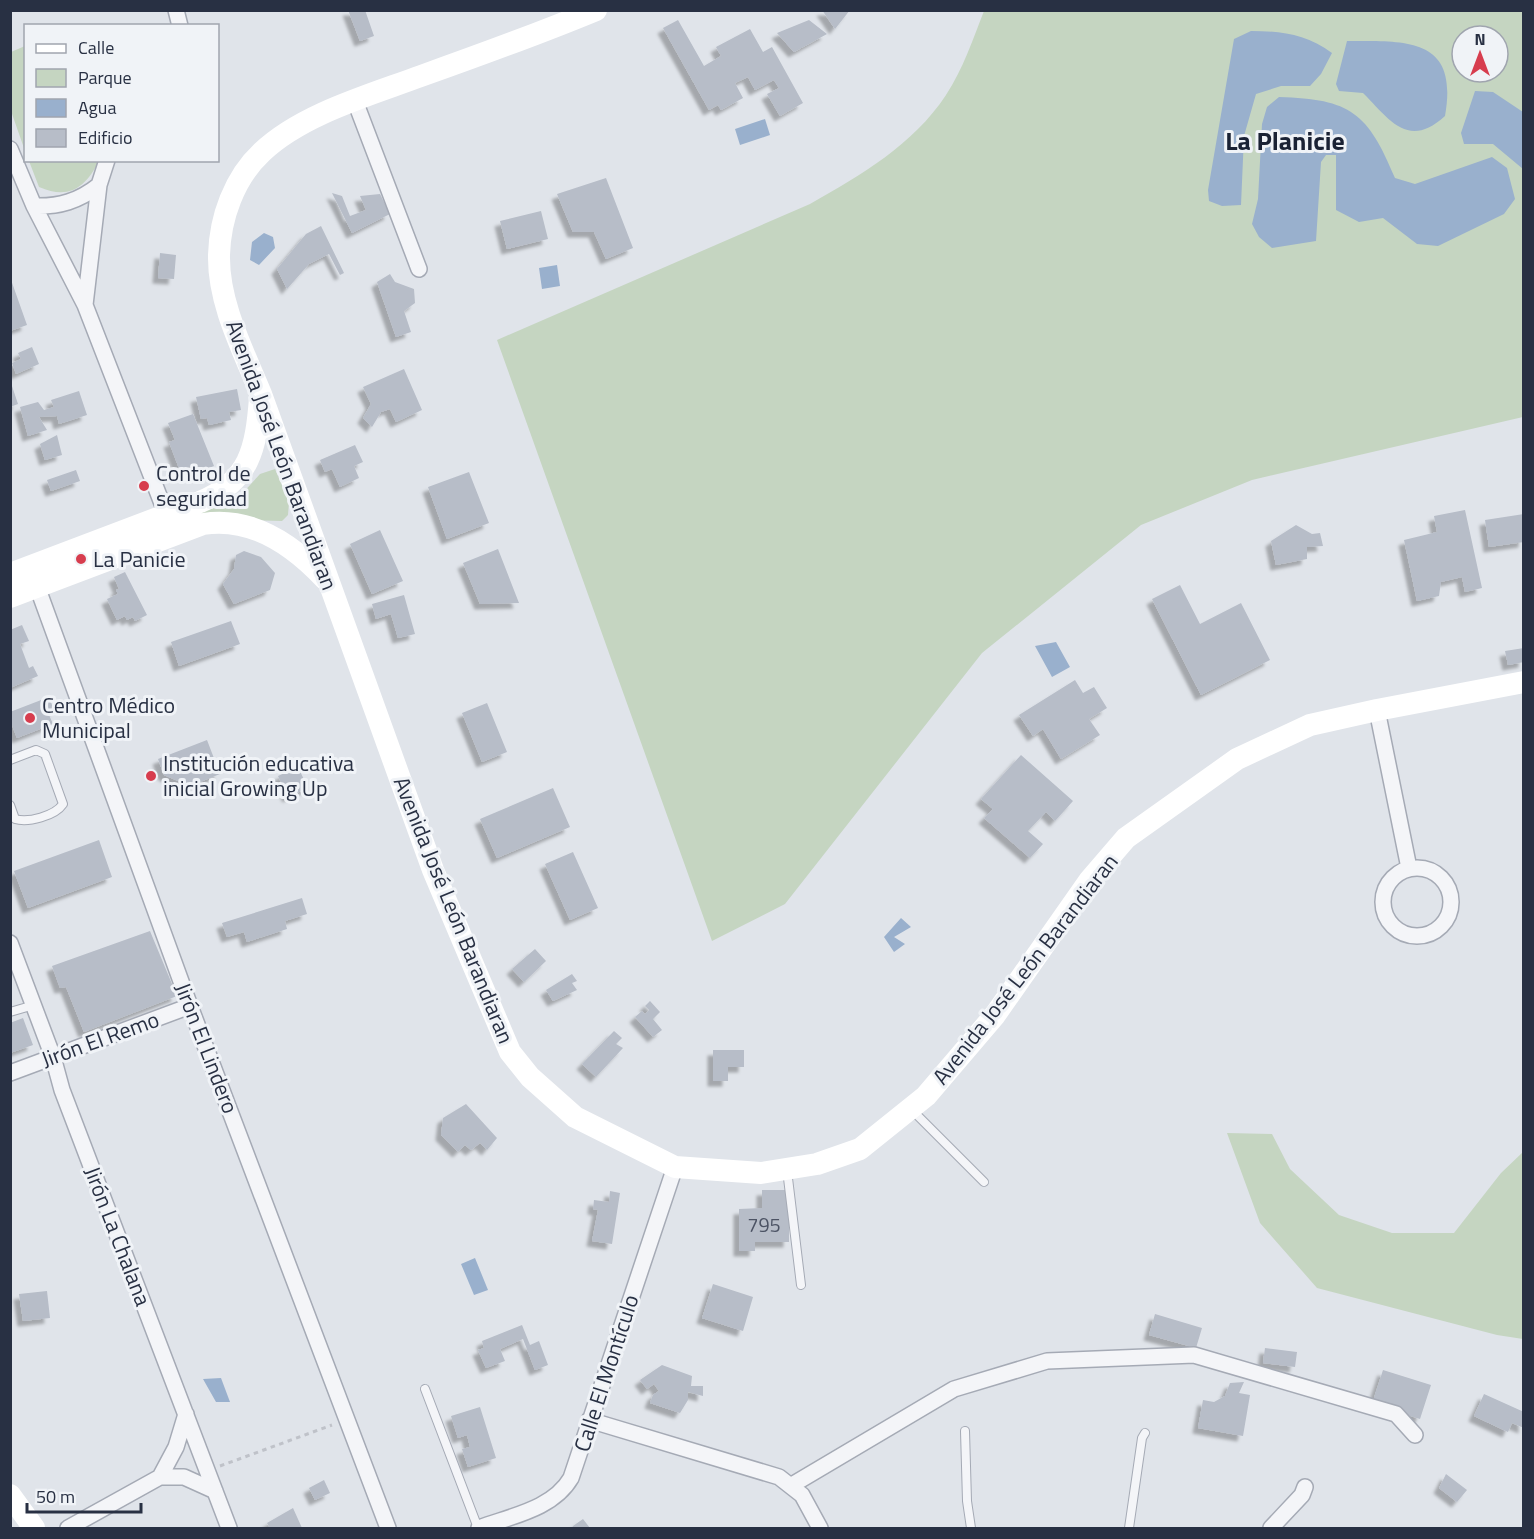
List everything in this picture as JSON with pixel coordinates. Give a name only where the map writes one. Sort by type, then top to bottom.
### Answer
[{"type":"street","name":"Avenida José León Barandiaran","points":[[596,10],[355,101],[297,128],[262,152],[247,169],[226,212],[220,233],[221,280],[237,336],[261,394],[433,870],[510,1052],[530,1077],[575,1117],[675,1167],[761,1173],[817,1164],[860,1149],[912,1110],[995,1015],[1089,881],[1126,838],[1237,759],[1310,725],[1524,682]]},
{"type":"street","points":[[355,101],[418,269]]},
{"type":"street","points":[[10,149],[33,206],[86,305],[171,525]]},
{"type":"street","points":[[86,305],[99,185],[105,162]]},
{"type":"street","points":[[33,206],[47,206],[78,199],[99,185]]},
{"type":"street","points":[[10,597],[25,576],[171,525],[225,490],[247,464],[256,435],[261,394]]},
{"type":"street","points":[[247,464],[265,458],[274,460],[289,472]]},
{"type":"street","points":[[171,525],[217,522],[287,530],[295,525],[303,509]]},
{"type":"street","points":[[257,528],[296,552],[331,586]]},
{"type":"street","name":"Jirón El Lindero","points":[[25,576],[388,1528]]},
{"type":"street","points":[[1377,710],[1409,868]]},
{"type":"street","points":[[1409,868],[1432,871],[1449,888],[1450,911],[1437,930],[1426,935],[1415,936],[1395,928],[1383,910],[1385,888],[1399,872],[1409,868]]},
{"type":"street","name":"Jirón La Chalana","points":[[10,943],[53,1057],[62,1090],[229,1528]]},
{"type":"street","name":"Jirón El Remo","points":[[10,1073],[190,1006]]},
{"type":"street","name":"Calle El Montículo","points":[[478,1528],[541,1505],[561,1492],[571,1478],[675,1167]]},
{"type":"street","points":[[792,1485],[954,1389],[1047,1360],[1194,1355],[1396,1414],[1415,1435]]},
{"type":"street","points":[[160,1477],[176,1447],[186,1414]]},
{"type":"street","points":[[589,1420],[779,1477],[802,1495],[820,1528]]},
{"type":"street","points":[[68,1528],[160,1477],[184,1477],[215,1491]]},
{"type":"street","points":[[1271,1528],[1302,1495],[1305,1487]]},
{"type":"street","points":[[10,1495],[34,1528]]},
{"type":"lane","points":[[10,760],[36,750],[45,754],[63,804],[60,810],[24,822],[13,819],[10,805]]},
{"type":"lane","points":[[10,1012],[34,1005]]},
{"type":"lane","points":[[912,1110],[984,1182]]},
{"type":"lane","points":[[787,1169],[801,1285]]},
{"type":"lane","points":[[425,1389],[478,1528]]},
{"type":"lane","points":[[965,1431],[967,1501],[971,1528]]},
{"type":"lane","points":[[1129,1528],[1142,1438],[1146,1433]]},
{"type":"path","points":[[207,1471],[347,1420]]},
{"type":"green space","points":[[984,11],[1523,11],[1523,417],[1252,480],[1141,525],[982,653],[785,904],[712,941],[497,340],[810,204],[848,182],[902,144],[933,113],[958,75]]},
{"type":"green space","points":[[24,46],[24,148],[11,111],[11,52]]},
{"type":"green space","points":[[29,162],[98,162],[82,185],[75,189],[59,192],[39,187]]},
{"type":"green space","points":[[275,469],[289,502],[288,515],[282,521],[178,518],[239,497],[260,474]]},
{"type":"green space","points":[[1227,1133],[1272,1134],[1290,1169],[1339,1215],[1392,1233],[1454,1233],[1501,1173],[1523,1152],[1523,1339],[1497,1335],[1317,1288],[1260,1223]]},
{"type":"water","points":[[1251,31],[1293,35],[1313,42],[1332,53],[1321,74],[1310,86],[1281,86],[1256,94],[1244,136],[1241,205],[1222,206],[1209,201],[1208,190],[1234,39]]},
{"type":"water","points":[[1347,41],[1408,44],[1424,49],[1436,58],[1444,71],[1447,90],[1445,116],[1432,126],[1410,131],[1391,121],[1363,93],[1339,91],[1336,84]]},
{"type":"water","points":[[1475,91],[1493,92],[1523,112],[1523,169],[1493,144],[1464,144],[1461,133]]},
{"type":"water","points":[[1279,97],[1324,101],[1354,114],[1376,138],[1395,178],[1415,184],[1492,157],[1507,168],[1515,199],[1504,214],[1438,246],[1417,244],[1383,218],[1359,222],[1336,210],[1336,155],[1326,155],[1321,162],[1316,241],[1272,248],[1259,237],[1252,224],[1258,199],[1262,124],[1267,107]]},
{"type":"water","points":[[765,119],[770,135],[740,145],[735,129]]},
{"type":"water","points":[[264,233],[273,237],[275,248],[259,265],[250,260],[252,242]]},
{"type":"water","points":[[557,265],[560,286],[542,289],[539,268]]},
{"type":"water","points":[[1056,642],[1070,667],[1052,677],[1035,646]]},
{"type":"water","points":[[901,918],[911,927],[894,937],[905,944],[894,952],[884,937]]},
{"type":"water","points":[[475,1258],[488,1290],[474,1295],[461,1264]]},
{"type":"water","points":[[221,1378],[230,1402],[216,1402],[203,1379]]},
{"type":"building","points":[[348,10],[365,10],[374,36],[360,41]]},
{"type":"building","points":[[822,10],[850,10],[835,29]]},
{"type":"building","points":[[678,20],[704,66],[721,56],[716,47],[750,29],[763,52],[772,47],[803,103],[780,116],[767,94],[779,88],[774,80],[755,90],[748,77],[735,83],[743,98],[721,110],[718,105],[709,110],[663,28]]},
{"type":"building","points":[[809,20],[827,34],[794,52],[777,33]]},
{"type":"building","points":[[606,178],[633,248],[606,259],[594,232],[573,232],[557,194]]},
{"type":"building","points":[[332,193],[342,196],[350,216],[366,210],[360,196],[380,194],[390,214],[352,233]]},
{"type":"building","points":[[541,211],[548,239],[507,249],[500,221]]},
{"type":"building","points":[[321,226],[344,273],[340,275],[329,254],[309,264],[287,289],[277,269],[306,234]]},
{"type":"building","points":[[160,253],[176,255],[174,279],[158,278]]},
{"type":"building","points":[[390,274],[395,282],[414,289],[415,303],[404,311],[411,332],[396,337],[377,282]]},
{"type":"building","points":[[10,277],[27,325],[10,331]]},
{"type":"building","points":[[32,347],[39,364],[16,374],[12,363],[21,359],[18,353]]},
{"type":"building","points":[[404,369],[422,410],[396,422],[390,409],[381,412],[372,427],[363,418],[371,404],[363,387]]},
{"type":"building","points":[[10,384],[18,404],[10,407]]},
{"type":"building","points":[[237,389],[241,410],[229,412],[231,420],[209,425],[207,418],[201,419],[196,397]]},
{"type":"building","points":[[79,391],[87,415],[59,424],[57,416],[39,417],[47,430],[28,436],[20,407],[38,402],[44,410],[54,407],[51,400]]},
{"type":"building","points":[[193,414],[214,466],[201,471],[197,464],[180,471],[169,442],[175,440],[168,423]]},
{"type":"building","points":[[57,435],[62,455],[45,460],[40,444]]},
{"type":"building","points":[[355,445],[363,462],[354,466],[359,478],[340,487],[332,469],[325,472],[320,460]]},
{"type":"building","points":[[76,470],[80,481],[51,491],[47,480]]},
{"type":"building","points":[[469,472],[489,523],[447,539],[428,487]]},
{"type":"building","points":[[1465,510],[1482,588],[1465,592],[1462,577],[1441,582],[1439,596],[1417,601],[1404,540],[1437,532],[1434,516]]},
{"type":"building","points":[[1524,514],[1524,542],[1489,547],[1485,520]]},
{"type":"building","points":[[1296,525],[1312,534],[1320,533],[1323,546],[1307,547],[1307,559],[1276,565],[1271,541]]},
{"type":"building","points":[[380,530],[403,581],[372,594],[350,544]]},
{"type":"building","points":[[498,549],[519,603],[480,604],[463,563]]},
{"type":"building","points":[[244,551],[261,557],[275,573],[270,590],[234,604],[223,584],[234,569],[236,555]]},
{"type":"building","points":[[125,572],[147,615],[135,621],[133,617],[127,620],[125,616],[117,620],[107,599],[118,594],[116,590],[119,589],[114,577]]},
{"type":"building","points":[[1180,585],[1200,624],[1241,603],[1270,660],[1201,695],[1152,599]]},
{"type":"building","points":[[404,595],[415,634],[398,638],[391,614],[376,619],[372,604]]},
{"type":"building","points":[[231,621],[240,644],[179,666],[171,642]]},
{"type":"building","points":[[22,625],[29,641],[20,644],[29,668],[33,666],[38,676],[10,688],[10,630]]},
{"type":"building","points":[[1524,648],[1524,662],[1508,665],[1505,651]]},
{"type":"building","points":[[1075,680],[1083,693],[1094,687],[1107,708],[1089,719],[1100,735],[1061,759],[1043,729],[1033,736],[1019,715]]},
{"type":"building","name":"Centro Médico Municipal","points":[[49,697],[55,713],[49,715],[53,724],[17,738],[10,720],[10,712]]},
{"type":"building","points":[[487,703],[507,752],[482,762],[462,713]]},
{"type":"building","points":[[207,740],[220,774],[190,786],[164,775],[158,759]]},
{"type":"building","points":[[1021,755],[1073,801],[1055,821],[1046,812],[1028,831],[1043,844],[1030,858],[984,818],[993,809],[981,799]]},
{"type":"building","points":[[298,767],[308,788],[288,797],[278,776]]},
{"type":"building","points":[[553,788],[570,827],[497,858],[480,819]]},
{"type":"building","points":[[99,840],[112,877],[28,908],[14,871]]},
{"type":"building","points":[[573,852],[598,908],[570,920],[545,864]]},
{"type":"building","points":[[302,898],[307,914],[285,921],[287,929],[247,942],[244,932],[227,937],[222,923]]},
{"type":"building","points":[[150,931],[177,996],[84,1032],[66,987],[60,988],[52,966]]},
{"type":"building","points":[[535,949],[546,961],[524,982],[512,969]]},
{"type":"building","points":[[572,974],[577,981],[572,983],[577,990],[553,1001],[546,990]]},
{"type":"building","points":[[650,1001],[660,1012],[653,1019],[662,1030],[653,1037],[635,1017],[642,1011],[645,1014],[649,1010],[645,1006]]},
{"type":"building","points":[[23,1018],[33,1045],[10,1053],[10,1023]]},
{"type":"building","points":[[614,1031],[622,1038],[616,1044],[623,1048],[596,1077],[582,1064]]},
{"type":"building","points":[[713,1050],[744,1050],[744,1067],[728,1067],[728,1081],[713,1081]]},
{"type":"building","points":[[466,1104],[497,1138],[487,1150],[480,1143],[471,1150],[465,1145],[458,1152],[441,1135],[443,1118]]},
{"type":"building","points":[[762,1190],[789,1190],[789,1242],[755,1242],[755,1251],[739,1251],[739,1209],[762,1208]]},
{"type":"building","points":[[610,1191],[620,1193],[612,1244],[592,1241],[598,1210],[593,1209],[594,1200],[609,1202]]},
{"type":"building","points":[[713,1284],[753,1297],[743,1331],[702,1318]]},
{"type":"building","points":[[47,1291],[50,1318],[23,1321],[19,1294]]},
{"type":"building","points":[[1155,1314],[1202,1328],[1196,1348],[1149,1335]]},
{"type":"building","points":[[522,1325],[530,1345],[539,1341],[548,1365],[535,1370],[523,1339],[500,1349],[505,1361],[486,1368],[478,1350],[484,1348],[482,1341]]},
{"type":"building","points":[[1265,1348],[1297,1352],[1295,1367],[1263,1363]]},
{"type":"building","points":[[662,1365],[692,1376],[691,1386],[703,1386],[703,1396],[688,1392],[688,1400],[680,1413],[650,1403],[653,1395],[659,1391],[654,1384],[647,1389],[640,1380]]},
{"type":"building","points":[[1383,1370],[1431,1385],[1420,1419],[1372,1404]]},
{"type":"building","points":[[1244,1382],[1239,1393],[1250,1395],[1243,1436],[1198,1428],[1203,1400],[1214,1402],[1225,1396],[1230,1383]]},
{"type":"building","points":[[1484,1394],[1524,1412],[1524,1428],[1512,1423],[1508,1432],[1474,1416]]},
{"type":"building","points":[[480,1407],[496,1458],[468,1467],[462,1449],[470,1447],[467,1435],[458,1438],[451,1416]]},
{"type":"building","points":[[1446,1474],[1467,1490],[1457,1502],[1439,1488]]},
{"type":"building","points":[[324,1480],[330,1493],[315,1500],[309,1488]]},
{"type":"building","points":[[293,1508],[302,1528],[270,1528],[267,1523]]},
{"type":"building","points":[[583,1519],[590,1528],[572,1528],[573,1526]]},
{"type":"place","name":"Control de seguridad","points":[[144,486]]},
{"type":"place","name":"La Panicie","points":[[81,559]]},
{"type":"place","name":"Centro Médico Municipal","points":[[30,718]]},
{"type":"place","name":"Institución educativa inicial Growing Up","points":[[151,776]]},
{"type":"district","name":"La Planicie","points":[[1285,141]]}]
